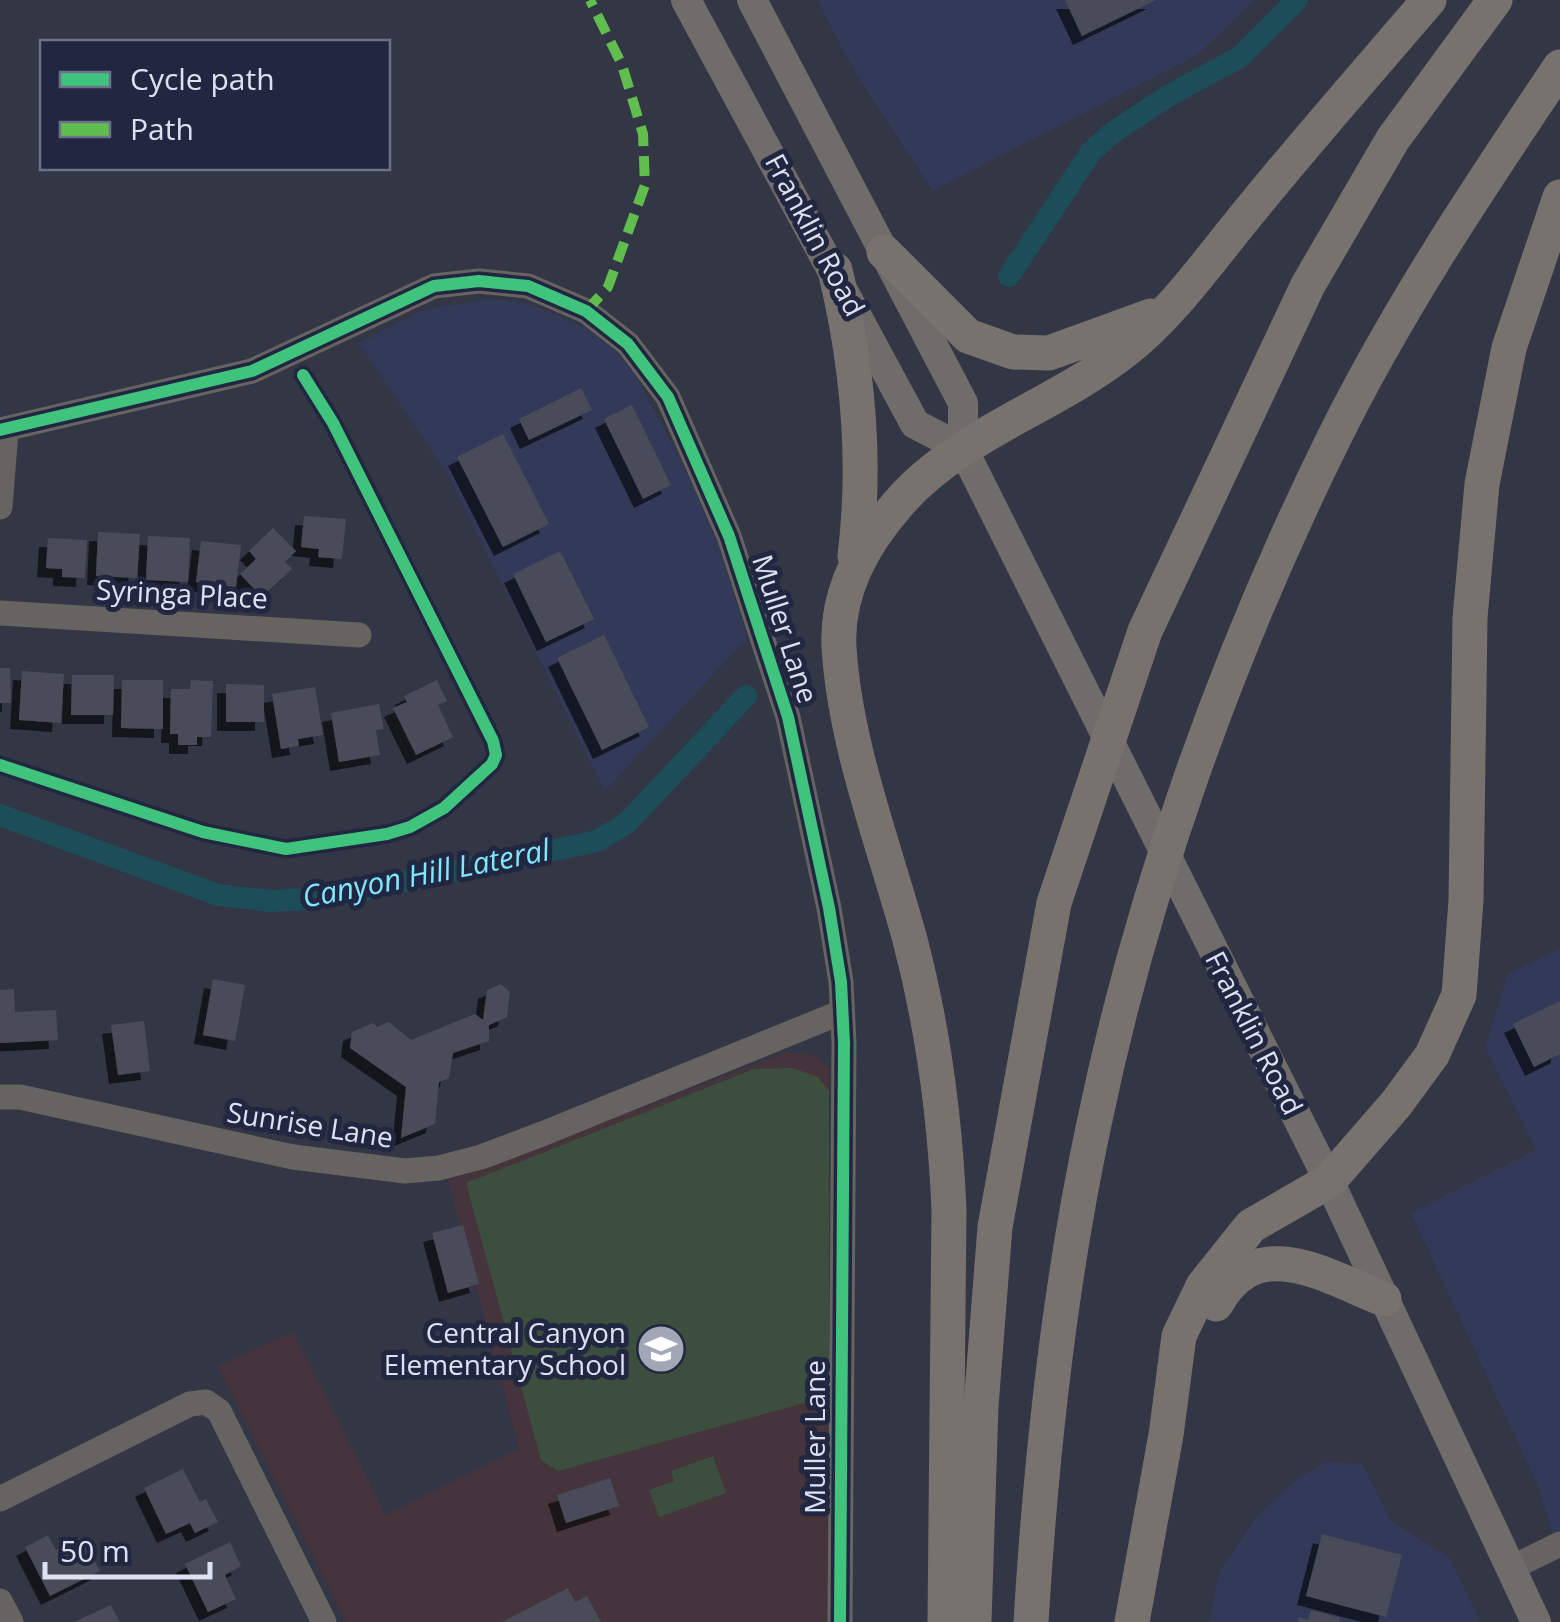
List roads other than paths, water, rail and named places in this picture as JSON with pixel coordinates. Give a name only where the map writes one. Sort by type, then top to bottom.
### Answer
[{"type":"highway","points":[[946,1622],[946,1148],[918,973],[846,712],[839,643],[844,596],[871,538],[927,472],[1123,353],[1170,307],[1429,0]]},
{"type":"highway","points":[[974,1622],[981,1406],[995,1227],[1054,904],[1145,630],[1308,285],[1393,139],[1495,0]]},
{"type":"highway","points":[[1030,1622],[1038,1497],[1093,1126],[1121,1008],[1192,774],[1269,580],[1330,445],[1396,323],[1560,67]]},
{"type":"highway","points":[[1132,1622],[1166,1435],[1179,1336],[1203,1286],[1251,1226],[1328,1182],[1396,1104],[1432,1055],[1459,995],[1466,900],[1470,618],[1482,484],[1509,348],[1560,197]]},
{"type":"highway","points":[[884,252],[968,336],[1012,352],[1049,353],[1170,307]]},
{"type":"highway","points":[[835,270],[850,332],[860,413],[862,501],[853,570]]},
{"type":"highway","points":[[1166,1435],[1203,1327],[1220,1296],[1237,1276],[1254,1267],[1285,1261],[1384,1299]]},
{"type":"main road","name":"Franklin Road","points":[[686,0],[916,424],[963,450]]},
{"type":"main road","name":"Franklin Road","points":[[752,0],[963,403],[963,450],[1328,1182],[1536,1622]]},
{"type":"street","name":"Muller Lane","points":[[3,430],[252,372],[434,286],[479,281],[528,286],[586,311],[628,344],[668,397],[729,536],[788,717],[829,908],[842,1012],[840,1622]]},
{"type":"street","points":[[0,507],[3,430]]},
{"type":"street","name":"Syringa Place","points":[[0,614],[360,634]]},
{"type":"street","name":"Sunrise Lane","points":[[0,1097],[20,1097],[292,1156],[405,1171],[439,1168],[481,1157],[842,1012]]},
{"type":"street","points":[[0,1500],[190,1404],[206,1402],[219,1411],[324,1622]]},
{"type":"street","points":[[1511,1568],[1560,1544]]},
{"type":"street","points":[[0,1601],[11,1622]]},
{"type":"waterway","name":"Canyon Hill Lateral","points":[[1009,276],[1091,152],[1112,133],[1168,96],[1240,57],[1297,0]]},
{"type":"waterway","name":"Canyon Hill Lateral","points":[[0,815],[218,895],[271,901],[326,898],[597,841],[627,823],[746,696]]},
{"type":"place","name":"Central Canyon Elementary School","points":[[661,1349]]}]
